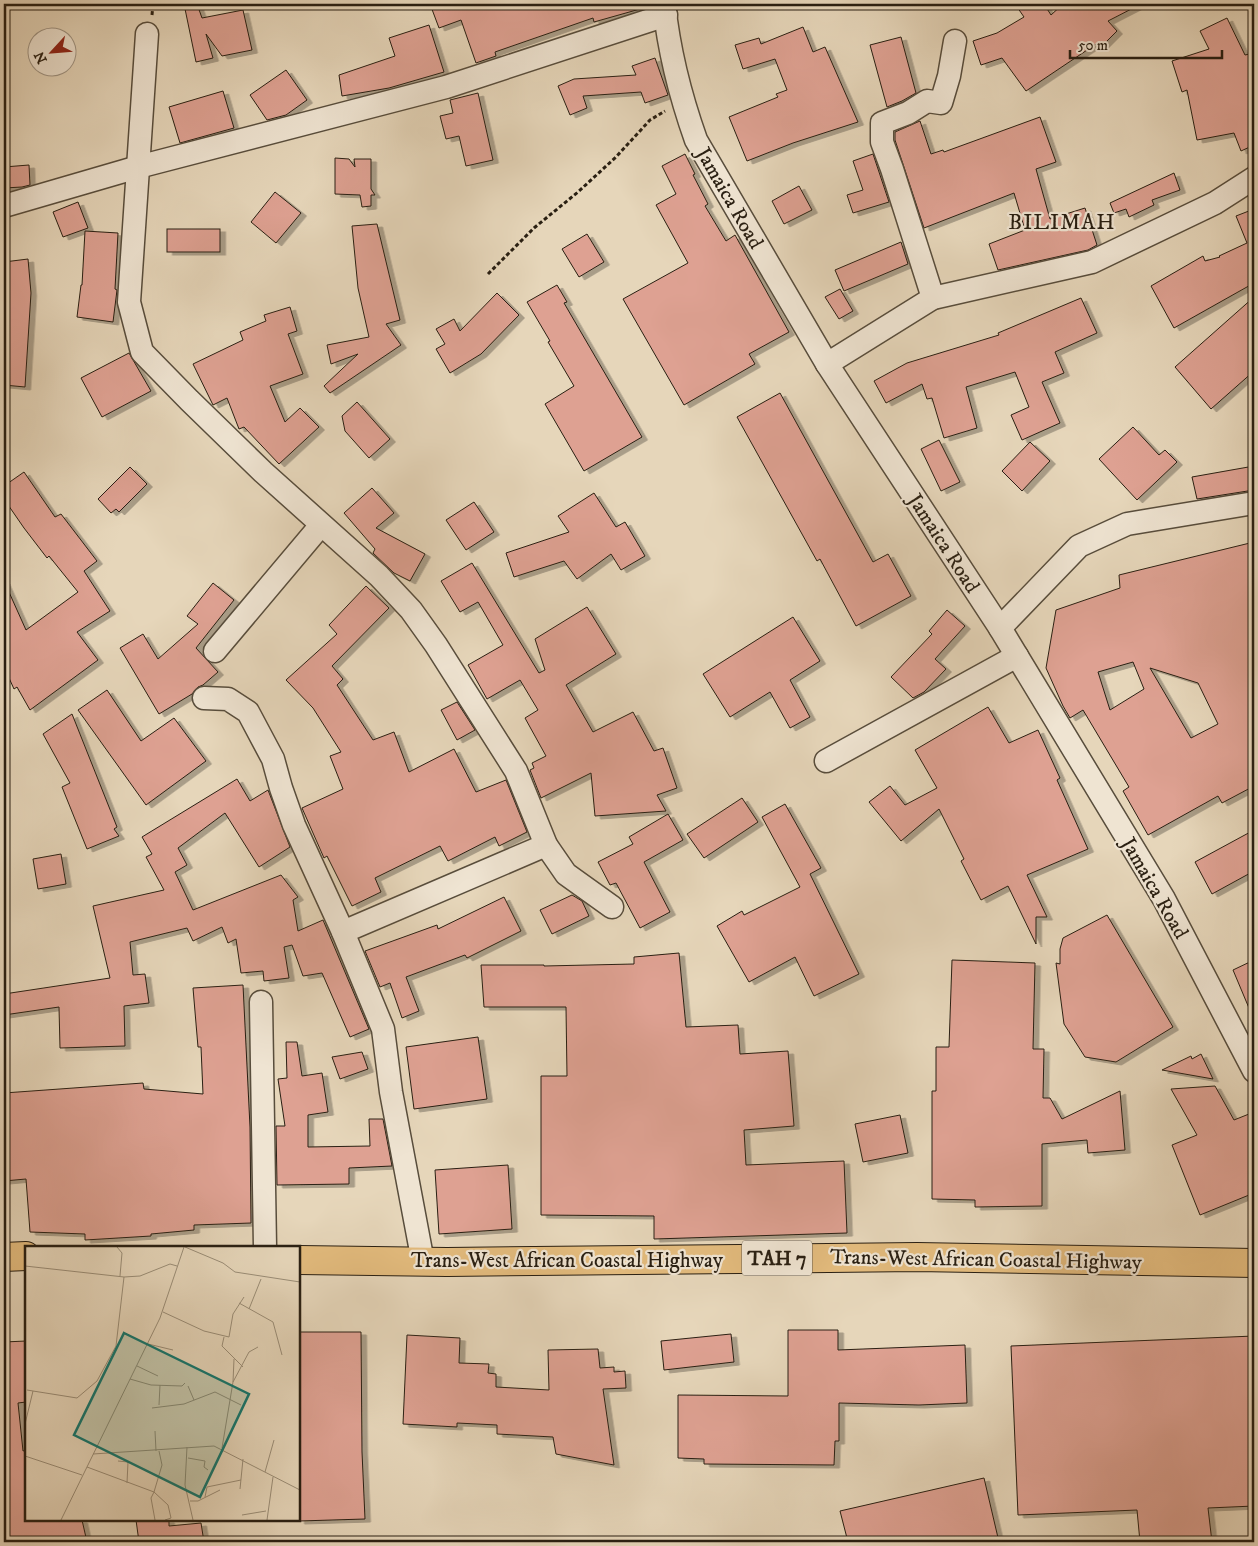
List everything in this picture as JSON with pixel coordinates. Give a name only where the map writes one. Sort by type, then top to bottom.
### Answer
[{"type":"highway","points":[[4,1256],[25,1256]]},
{"type":"highway","name":"Trans-West African Coastal Highway","points":[[300,1260],[423,1262],[917,1257],[1254,1263]]},
{"type":"street","name":"Jamaica Road","points":[[665,10],[675,71],[682,100],[696,140],[827,364],[1000,628],[1164,899],[1254,1071]]},
{"type":"street","points":[[4,206],[138,167],[446,87],[665,10]]},
{"type":"street","points":[[147,34],[129,302],[142,352],[189,400],[321,525],[379,576],[411,610],[436,645],[516,771],[546,845],[566,874],[612,907]]},
{"type":"street","points":[[933,298],[882,142],[882,123],[908,113],[927,101],[940,103],[949,76],[955,41]]},
{"type":"street","points":[[827,364],[933,298],[1092,262],[1215,203],[1254,178]]},
{"type":"street","points":[[1000,628],[1080,546],[1127,524],[1254,504]]},
{"type":"street","points":[[215,650],[321,525]]},
{"type":"street","points":[[826,761],[1017,656]]},
{"type":"street","points":[[204,698],[228,699],[248,712],[273,759],[294,825],[343,932],[383,1028],[391,1092],[423,1262]]},
{"type":"street","points":[[343,932],[546,845]]},
{"type":"street","points":[[261,1002],[265,1246]]},
{"type":"path","points":[[488,274],[534,228],[578,192],[616,157],[650,120],[682,100]]},
{"type":"building","points":[[184,4],[197,4],[202,18],[243,10],[252,50],[222,56],[206,34],[213,58],[196,62]]},
{"type":"building","points":[[430,4],[639,4],[640,9],[594,22],[593,18],[495,52],[496,56],[476,63],[461,20],[439,28]]},
{"type":"building","points":[[1015,4],[1044,4],[1051,15],[1063,4],[1141,4],[1108,21],[1117,31],[1100,48],[1096,44],[1026,91],[1002,58],[981,65],[973,41],[997,33],[1024,17]]},
{"type":"building","points":[[1227,18],[1245,55],[1254,53],[1254,145],[1241,151],[1234,133],[1197,140],[1187,90],[1182,92],[1172,61],[1209,49],[1200,31]]},
{"type":"building","points":[[429,25],[444,72],[389,88],[342,96],[339,75],[395,56],[389,38]]},
{"type":"building","points":[[803,27],[813,52],[825,47],[858,122],[793,143],[747,161],[729,117],[778,97],[776,94],[787,90],[775,59],[743,69],[735,45],[759,38],[761,44]]},
{"type":"building","points":[[901,37],[916,93],[887,107],[870,45]]},
{"type":"building","points":[[655,58],[668,95],[645,103],[641,92],[583,96],[587,108],[570,115],[558,86],[574,79],[636,75],[632,66]]},
{"type":"building","points":[[286,70],[307,100],[286,115],[267,120],[250,95]]},
{"type":"building","points":[[223,91],[234,128],[180,143],[169,107]]},
{"type":"building","points":[[478,93],[493,160],[466,166],[459,136],[446,139],[440,116],[453,113],[450,100]]},
{"type":"building","points":[[1040,117],[1056,162],[1036,169],[1050,219],[1085,208],[1097,245],[1088,250],[998,270],[989,244],[1025,230],[1014,193],[924,228],[895,140],[895,132],[920,121],[931,154],[943,150],[944,152]]},
{"type":"building","points":[[685,154],[695,174],[693,175],[708,204],[705,206],[726,241],[735,235],[789,332],[749,354],[755,364],[684,405],[623,299],[688,263],[656,205],[676,194],[662,166]]},
{"type":"building","points":[[873,154],[889,202],[853,213],[847,195],[863,190],[853,161]]},
{"type":"building","points":[[335,158],[349,159],[355,167],[354,159],[371,159],[371,189],[375,195],[371,195],[371,206],[362,207],[360,195],[335,194]]},
{"type":"building","points":[[29,165],[30,185],[4,188],[4,167]]},
{"type":"building","points":[[1174,173],[1180,190],[1152,200],[1154,205],[1129,217],[1126,209],[1114,213],[1110,203]]},
{"type":"building","points":[[799,186],[812,210],[784,224],[772,201]]},
{"type":"building","points":[[275,192],[301,213],[276,243],[251,222]]},
{"type":"building","points":[[78,202],[88,228],[63,237],[53,212]]},
{"type":"building","points":[[1254,209],[1254,283],[1174,328],[1151,286],[1203,256],[1205,261],[1220,257],[1247,243],[1236,216]]},
{"type":"building","points":[[377,224],[400,320],[386,324],[401,345],[330,393],[324,386],[358,354],[331,364],[327,345],[369,337],[358,288],[352,226]]},
{"type":"building","points":[[167,229],[220,229],[220,252],[167,252]]},
{"type":"building","points":[[85,231],[118,233],[115,289],[117,290],[113,322],[77,317],[82,285]]},
{"type":"building","points":[[587,234],[604,262],[579,277],[562,249]]},
{"type":"building","points":[[901,242],[908,264],[844,291],[835,270]]},
{"type":"building","points":[[28,259],[31,293],[25,387],[4,385],[4,262]]},
{"type":"building","points":[[557,285],[567,302],[564,303],[642,437],[584,471],[545,404],[574,386],[527,302]]},
{"type":"building","points":[[840,289],[853,311],[839,319],[825,297]]},
{"type":"building","points":[[497,293],[519,315],[481,354],[450,373],[436,349],[445,344],[436,329],[454,319],[460,331]]},
{"type":"building","points":[[1254,297],[1254,371],[1211,409],[1175,367]]},
{"type":"building","points":[[1081,298],[1097,333],[1055,352],[1064,373],[1042,382],[1060,423],[1022,440],[1011,415],[1029,407],[1015,372],[966,387],[977,428],[944,438],[932,398],[927,399],[922,384],[886,403],[874,381],[907,363],[999,335],[998,333]]},
{"type":"building","points":[[290,307],[297,331],[288,334],[303,374],[270,386],[285,422],[300,408],[319,427],[279,464],[244,427],[239,429],[227,398],[213,405],[193,364],[243,340],[240,332],[266,321],[264,315]]},
{"type":"building","points":[[129,353],[151,391],[102,417],[81,378]]},
{"type":"building","points":[[780,393],[873,562],[888,554],[911,596],[856,626],[820,559],[817,561],[737,417]]},
{"type":"building","points":[[357,402],[390,439],[369,458],[345,431],[342,416]]},
{"type":"building","points":[[1133,427],[1159,455],[1165,450],[1177,462],[1137,500],[1099,459]]},
{"type":"building","points":[[939,440],[960,482],[941,491],[921,449]]},
{"type":"building","points":[[1030,442],[1050,461],[1022,491],[1002,471]]},
{"type":"building","points":[[1254,466],[1254,490],[1197,499],[1192,477]]},
{"type":"building","points":[[130,467],[147,484],[119,512],[116,509],[111,513],[98,499]]},
{"type":"building","points":[[24,472],[55,517],[61,514],[97,561],[84,571],[110,611],[77,632],[98,660],[30,710],[17,687],[14,689],[4,667],[4,581],[26,630],[78,592],[49,556],[47,558],[4,499],[4,486]]},
{"type":"building","points":[[372,488],[394,513],[376,528],[425,554],[410,581],[394,573],[373,553],[375,549],[344,513]]},
{"type":"building","points":[[594,493],[616,527],[625,522],[645,556],[621,570],[611,554],[577,579],[564,561],[514,577],[506,553],[569,532],[558,516]]},
{"type":"building","points":[[474,502],[494,532],[466,550],[446,520]]},
{"type":"building","points":[[1254,542],[1254,786],[1222,803],[1218,796],[1148,835],[1123,791],[1129,787],[1083,710],[1070,718],[1046,668],[1056,610],[1120,588],[1119,575]],"holes":[[[1133,662],[1144,689],[1110,710],[1098,672]],[[1150,668],[1198,683],[1218,724],[1191,738]]]},
{"type":"building","points":[[472,563],[539,673],[545,670],[535,639],[587,607],[616,654],[566,685],[593,732],[633,712],[654,751],[663,748],[677,788],[657,795],[666,811],[595,816],[591,773],[541,798],[530,770],[534,768],[532,763],[546,756],[525,718],[538,710],[520,680],[487,699],[468,665],[503,645],[478,602],[460,612],[441,581]]},
{"type":"building","points":[[213,583],[234,600],[196,648],[218,672],[192,694],[159,714],[120,648],[143,634],[158,659],[198,624],[187,616]]},
{"type":"building","points":[[366,586],[389,608],[332,666],[343,679],[337,685],[373,740],[394,732],[409,772],[454,749],[476,792],[506,780],[527,832],[499,846],[495,837],[448,861],[440,846],[375,878],[381,892],[352,906],[327,856],[324,858],[302,808],[343,789],[330,756],[341,752],[313,708],[286,680],[337,634],[329,625]]},
{"type":"building","points":[[947,610],[965,626],[935,659],[946,669],[924,692],[913,698],[891,677],[932,634],[929,631]]},
{"type":"building","points":[[793,617],[820,661],[790,680],[810,717],[790,728],[770,692],[730,717],[703,674]]},
{"type":"building","points":[[107,690],[141,741],[174,718],[206,761],[146,805],[78,710]]},
{"type":"building","points":[[457,702],[475,730],[457,740],[441,710]]},
{"type":"building","points":[[988,707],[1009,743],[1038,730],[1060,778],[1057,780],[1088,849],[1027,875],[1047,917],[1036,917],[1036,944],[1008,886],[981,900],[961,861],[964,859],[939,809],[901,841],[869,802],[890,786],[905,805],[937,788],[915,750]]},
{"type":"building","points":[[72,714],[117,827],[114,829],[119,836],[87,849],[62,787],[70,783],[43,734]]},
{"type":"building","points":[[237,779],[250,801],[268,790],[290,847],[259,867],[225,813],[178,848],[187,865],[175,872],[193,910],[281,875],[298,897],[293,900],[298,931],[323,920],[369,1029],[350,1037],[322,973],[303,976],[292,945],[284,947],[289,978],[264,981],[263,971],[241,973],[236,939],[228,943],[222,927],[193,941],[187,928],[130,942],[133,975],[145,974],[149,1003],[124,1006],[125,1046],[60,1048],[59,1007],[4,1015],[4,994],[110,978],[93,906],[164,890],[146,857],[152,854],[142,837]]},
{"type":"building","points":[[742,798],[758,822],[704,858],[687,834]]},
{"type":"building","points":[[785,804],[821,868],[810,874],[859,974],[814,996],[795,957],[749,982],[717,926],[742,911],[744,915],[800,887],[762,817]]},
{"type":"building","points":[[668,814],[683,840],[644,862],[670,912],[640,928],[616,883],[610,885],[598,862],[633,844],[629,837]]},
{"type":"building","points":[[1254,830],[1254,871],[1212,894],[1195,862]]},
{"type":"building","points":[[61,854],[66,884],[38,889],[33,859]]},
{"type":"building","points":[[572,895],[582,901],[589,916],[552,934],[540,910]]},
{"type":"building","points":[[504,897],[521,931],[467,958],[465,955],[406,977],[419,1011],[402,1018],[390,983],[380,987],[365,951],[437,925],[438,929]]},
{"type":"building","points":[[1107,915],[1173,1027],[1116,1062],[1085,1057],[1064,1024],[1056,963],[1060,964],[1060,949],[1063,938]]},
{"type":"building","points":[[679,953],[686,1027],[738,1025],[740,1054],[788,1051],[794,1126],[744,1130],[746,1165],[844,1161],[847,1233],[654,1239],[654,1216],[541,1215],[541,1076],[567,1076],[566,1007],[484,1007],[481,965],[634,964],[634,957]]},
{"type":"building","points":[[952,960],[1035,963],[1033,1049],[1044,1049],[1043,1098],[1050,1098],[1062,1119],[1120,1091],[1125,1150],[1088,1153],[1087,1140],[1042,1144],[1042,1206],[975,1207],[975,1200],[932,1199],[932,1091],[936,1091],[936,1047],[949,1047]]},
{"type":"building","points":[[1254,960],[1254,1020],[1233,970]]},
{"type":"building","points":[[243,985],[250,1127],[251,1223],[194,1225],[194,1230],[151,1234],[151,1236],[85,1240],[85,1234],[30,1232],[26,1179],[4,1181],[4,1093],[143,1083],[144,1089],[203,1094],[201,1047],[198,1047],[193,988]]},
{"type":"building","points":[[478,1037],[487,1099],[414,1109],[406,1047]]},
{"type":"building","points":[[286,1042],[297,1042],[302,1076],[322,1073],[328,1112],[308,1115],[308,1147],[370,1146],[369,1119],[383,1119],[392,1166],[349,1168],[349,1184],[277,1185],[276,1126],[285,1126],[278,1079],[287,1078]]},
{"type":"building","points":[[362,1052],[368,1069],[340,1079],[332,1057]]},
{"type":"building","points":[[1201,1054],[1213,1079],[1162,1070],[1191,1056],[1192,1059]]},
{"type":"building","points":[[1215,1086],[1234,1120],[1254,1112],[1254,1193],[1200,1215],[1172,1145],[1197,1135],[1171,1089]]},
{"type":"building","points":[[900,1115],[908,1153],[863,1162],[855,1124]]},
{"type":"building","points":[[508,1165],[512,1229],[439,1234],[435,1170]]},
{"type":"building","points":[[788,1330],[838,1330],[838,1350],[965,1345],[967,1403],[919,1405],[839,1403],[839,1441],[835,1441],[834,1465],[704,1464],[704,1459],[678,1458],[678,1395],[788,1396]]},
{"type":"building","points":[[300,1332],[361,1332],[362,1452],[365,1519],[300,1521]]},
{"type":"building","points":[[731,1334],[734,1362],[664,1370],[661,1341]]},
{"type":"building","points":[[407,1335],[460,1338],[459,1363],[489,1364],[488,1373],[496,1374],[496,1387],[549,1390],[548,1350],[598,1349],[600,1368],[614,1367],[614,1372],[625,1371],[626,1388],[603,1389],[614,1465],[556,1454],[553,1437],[497,1434],[497,1425],[457,1423],[457,1427],[403,1424]]},
{"type":"building","points":[[1254,1336],[1254,1506],[1208,1508],[1212,1542],[1140,1542],[1137,1510],[1018,1515],[1011,1346]]},
{"type":"building","points":[[25,1341],[25,1402],[18,1403],[23,1451],[25,1450],[25,1521],[82,1521],[87,1542],[4,1542],[4,1342]]},
{"type":"building","points":[[984,1478],[999,1542],[848,1542],[840,1511]]},
{"type":"building","points":[[136,1521],[169,1521],[169,1526],[201,1523],[204,1542],[139,1542]]},
{"type":"district","name":"BILIMAH","points":[[1062,221]]}]
